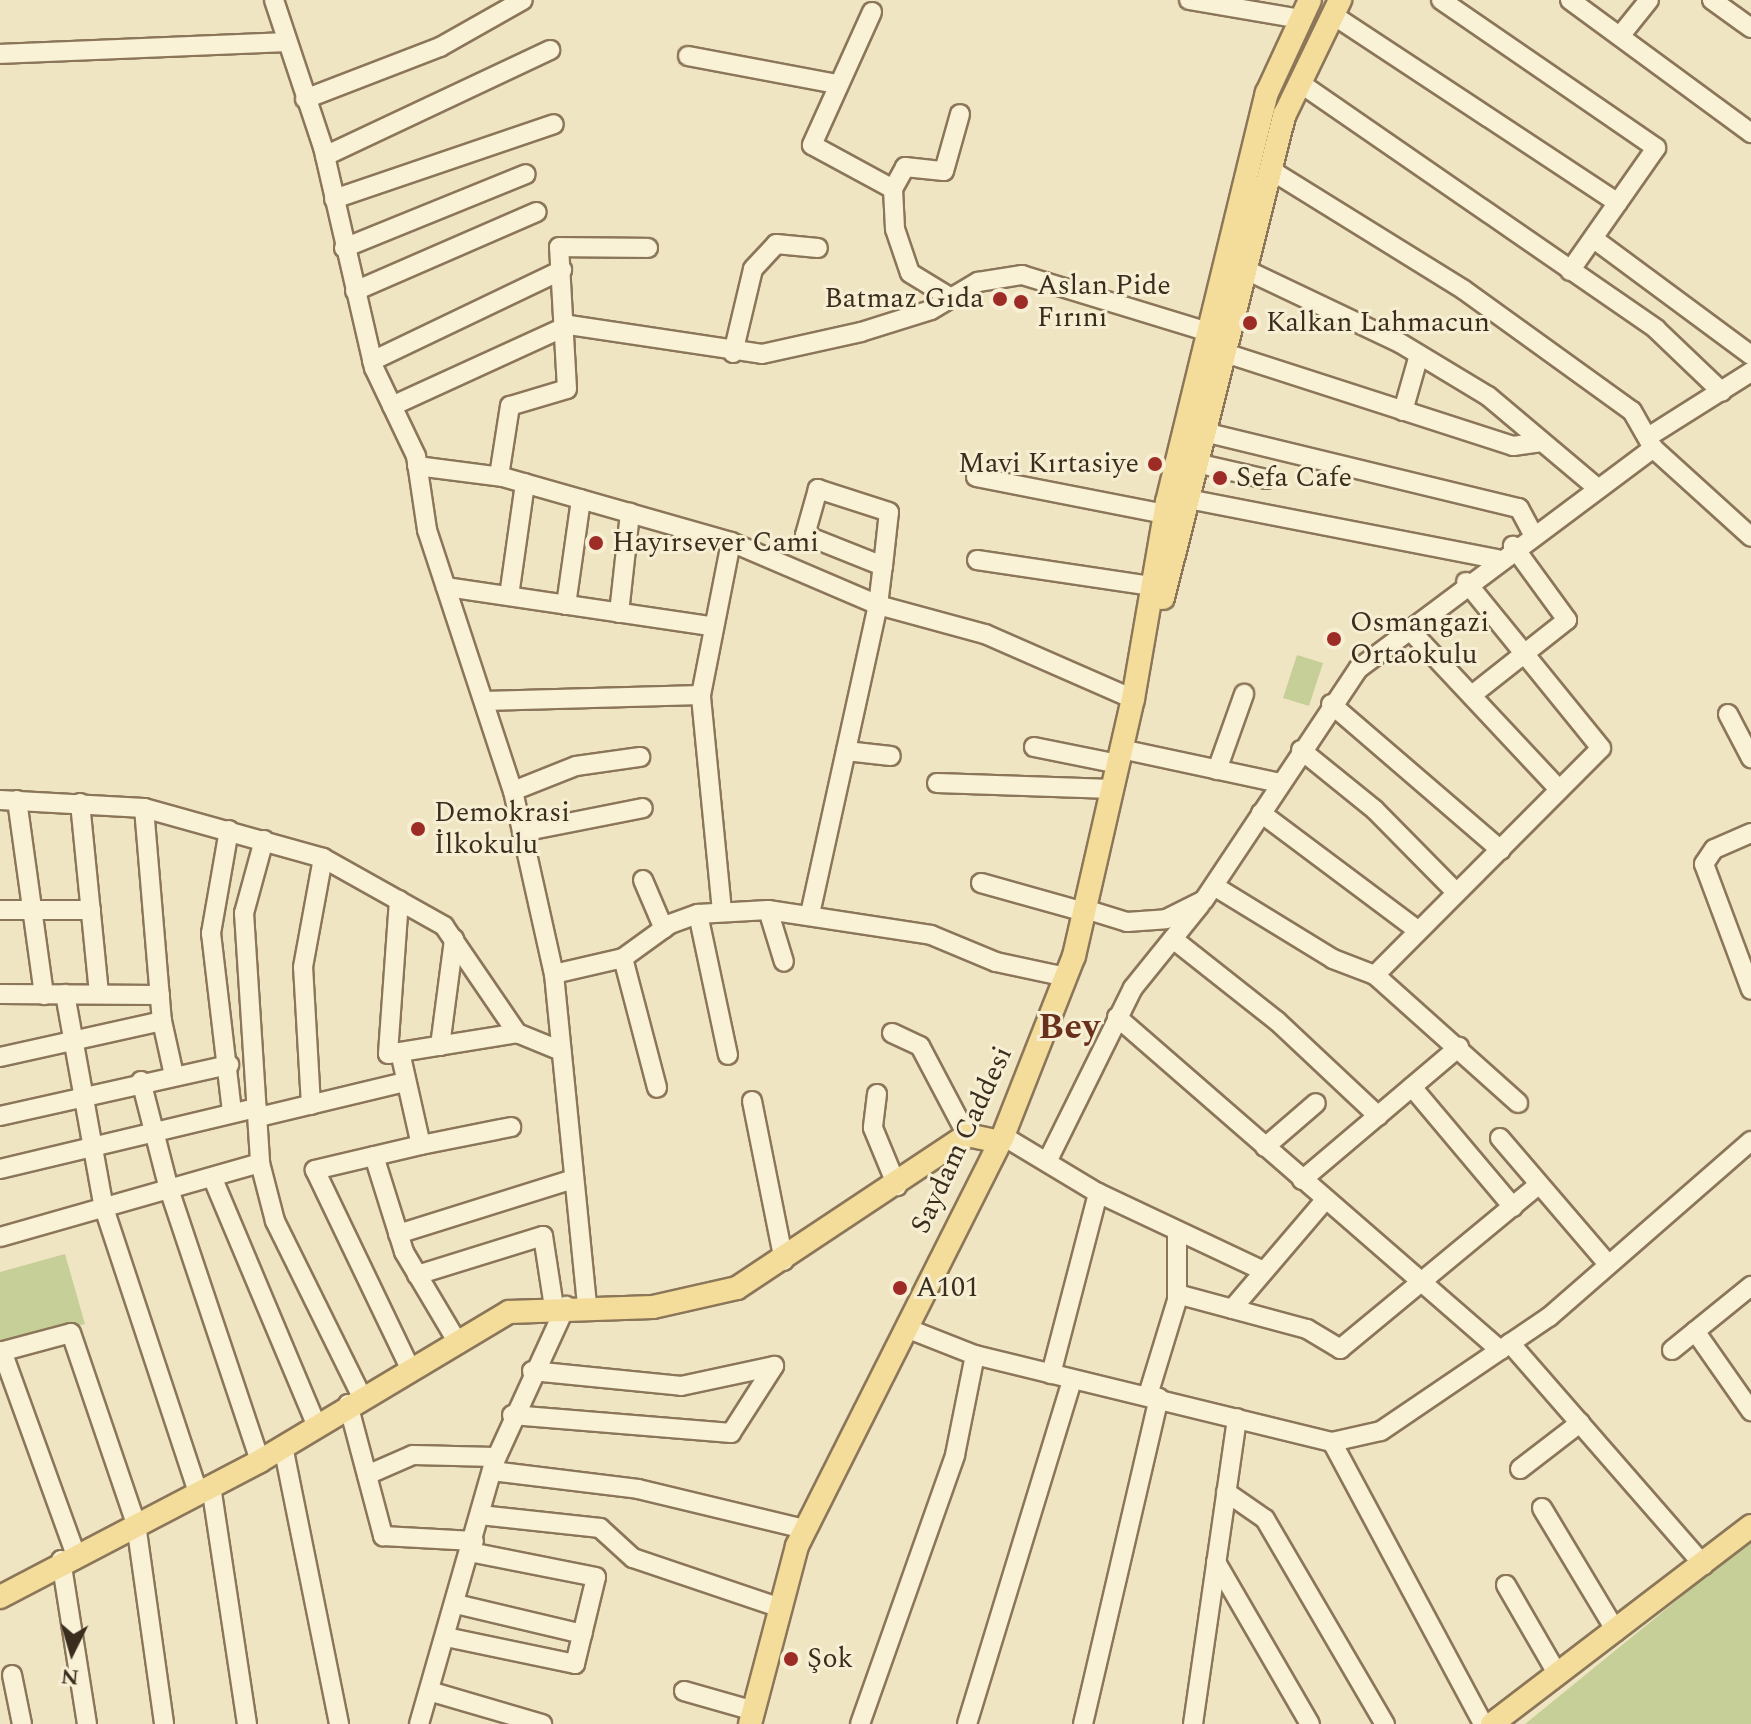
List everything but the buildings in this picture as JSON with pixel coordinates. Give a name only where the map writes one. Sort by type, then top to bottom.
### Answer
[{"type":"main road","points":[[1133,699],[1188,499],[1242,268],[1269,169],[1300,83],[1336,7]]},
{"type":"main road","points":[[1133,699],[1165,514],[1267,93],[1306,10]]},
{"type":"main road","name":"Saydam Caddesi","points":[[752,1718],[805,1529],[1001,1139],[1066,977],[1133,699]]},
{"type":"main road","points":[[1,1593],[260,1461],[455,1338],[509,1312],[569,1306],[653,1307],[737,1288],[784,1261],[897,1186],[967,1135],[1001,1139]]},
{"type":"main road","points":[[1501,1720],[1751,1526]]},
{"type":"street","points":[[274,0],[285,42],[325,156],[372,361],[417,466],[427,530],[513,791],[554,974],[574,1179],[569,1306],[532,1371],[494,1464],[419,1724]]},
{"type":"street","points":[[305,99],[440,47],[523,0]]},
{"type":"street","points":[[1189,0],[1306,10]]},
{"type":"street","points":[[1441,0],[1656,148],[1570,271]]},
{"type":"street","points":[[1570,0],[1751,133]]},
{"type":"street","points":[[1620,36],[1649,0]]},
{"type":"street","points":[[1712,0],[1751,28]]},
{"type":"street","points":[[1336,7],[1618,203]]},
{"type":"street","points":[[872,12],[836,84],[812,145],[893,189]]},
{"type":"street","points":[[0,54],[285,42]]},
{"type":"street","points":[[325,156],[550,50]]},
{"type":"street","points":[[688,56],[836,84]]},
{"type":"street","points":[[1300,83],[1656,329],[1722,392]]},
{"type":"street","points":[[951,298],[910,273],[895,229],[893,189],[905,167],[944,171],[960,114]]},
{"type":"street","points":[[334,199],[554,124]]},
{"type":"street","points":[[1269,169],[1464,290],[1632,411],[1651,442],[1751,537]]},
{"type":"street","points":[[344,248],[526,174]]},
{"type":"street","points":[[355,291],[537,212]]},
{"type":"street","points":[[1594,239],[1751,355]]},
{"type":"street","points":[[733,353],[753,269],[776,244],[818,248]]},
{"type":"street","points":[[499,476],[510,406],[567,389],[569,325],[559,247],[648,248]]},
{"type":"street","points":[[1242,268],[1419,355],[1488,396],[1595,486]]},
{"type":"street","points":[[372,361],[562,270]]},
{"type":"street","points":[[392,406],[569,325],[733,353],[799,349],[951,298],[978,282],[1022,275],[1209,332]]},
{"type":"street","points":[[1222,352],[1513,446],[1542,442]]},
{"type":"street","points":[[1403,411],[1419,355]]},
{"type":"street","points":[[1047,1162],[1117,1017],[1209,893],[1331,704],[1358,669],[1513,546],[1651,442],[1751,372]]},
{"type":"street","points":[[1204,432],[1519,508],[1532,532]]},
{"type":"street","points":[[1196,463],[1266,479]]},
{"type":"street","points":[[417,466],[499,476],[731,542],[878,605],[985,634],[1133,699]]},
{"type":"street","points":[[976,477],[1165,514]]},
{"type":"street","points":[[509,596],[525,483]]},
{"type":"street","points":[[810,914],[878,605],[883,566],[889,512],[818,489],[805,535],[883,566]]},
{"type":"street","points":[[566,605],[581,499]]},
{"type":"street","points":[[1188,499],[1497,559]]},
{"type":"street","points":[[619,613],[630,513]]},
{"type":"street","points":[[722,911],[701,695],[710,626],[731,542]]},
{"type":"street","points":[[1472,695],[1567,620],[1513,546]]},
{"type":"street","points":[[977,560],[1152,586]]},
{"type":"street","points":[[1375,975],[1454,890],[1501,850],[1557,787],[1601,748],[1466,582]]},
{"type":"street","points":[[446,587],[710,626]]},
{"type":"street","points":[[1408,628],[1557,787]]},
{"type":"street","points":[[1217,770],[1244,694]]},
{"type":"street","points":[[484,701],[701,695]]},
{"type":"street","points":[[1331,704],[1501,850]]},
{"type":"street","points":[[1728,714],[1751,758]]},
{"type":"street","points":[[1034,747],[1217,770],[1280,783]]},
{"type":"street","points":[[1301,750],[1375,810],[1454,890]]},
{"type":"street","points":[[846,751],[891,756]]},
{"type":"street","points":[[513,791],[576,766],[640,757]]},
{"type":"street","points":[[937,783],[1112,789]]},
{"type":"street","points":[[44,995],[9,800],[144,808],[323,858],[399,900],[454,939],[517,1033]]},
{"type":"street","points":[[80,803],[99,994]]},
{"type":"street","points":[[144,808],[162,1021],[174,1075]]},
{"type":"street","points":[[522,832],[643,808]]},
{"type":"street","points":[[1261,813],[1416,929]]},
{"type":"street","points":[[229,830],[211,933],[229,1065],[232,1112]]},
{"type":"street","points":[[1751,833],[1714,849],[1704,864],[1751,990]]},
{"type":"street","points":[[264,840],[244,913],[260,1163],[275,1221],[355,1399],[367,1475],[383,1536],[472,1546],[596,1577],[575,1664],[446,1637]]},
{"type":"street","points":[[311,1105],[303,967],[323,858]]},
{"type":"street","points":[[643,880],[664,929]]},
{"type":"street","points":[[981,883],[1127,922],[1166,919],[1209,893]]},
{"type":"street","points":[[1209,893],[1333,959],[1375,975],[1518,1103]]},
{"type":"street","points":[[399,900],[388,1054],[517,1033],[561,1051]]},
{"type":"street","points":[[0,910],[91,910]]},
{"type":"street","points":[[768,910],[784,962]]},
{"type":"street","points":[[554,974],[623,958],[664,929],[698,914],[768,910],[810,914],[864,930],[931,935],[996,962],[1066,977]]},
{"type":"street","points":[[698,914],[728,1055]]},
{"type":"street","points":[[440,1046],[454,939]]},
{"type":"street","points":[[1173,939],[1277,1021],[1378,1116]]},
{"type":"street","points":[[623,958],[657,1088]]},
{"type":"street","points":[[0,994],[160,995]]},
{"type":"street","points":[[65,994],[69,1040],[87,1144],[104,1208],[204,1489],[247,1724]]},
{"type":"street","points":[[1117,1017],[1325,1200],[1423,1283],[1505,1346],[1580,1423],[1704,1565]]},
{"type":"street","points":[[0,1057],[162,1021]]},
{"type":"street","points":[[892,1033],[920,1046],[967,1135]]},
{"type":"street","points":[[1302,1180],[1459,1047]]},
{"type":"street","points":[[400,1052],[421,1145]]},
{"type":"street","points":[[0,1116],[141,1081],[229,1065]]},
{"type":"street","points":[[141,1081],[169,1189],[260,1461]]},
{"type":"street","points":[[0,1169],[87,1144],[232,1112],[258,1113],[311,1105],[405,1082]]},
{"type":"street","points":[[1412,1087],[1513,1207]]},
{"type":"street","points":[[877,1094],[873,1128],[897,1186]]},
{"type":"street","points":[[752,1101],[784,1261]]},
{"type":"street","points":[[1265,1147],[1316,1103]]},
{"type":"street","points":[[409,1366],[315,1170],[511,1127]]},
{"type":"street","points":[[1500,1138],[1537,1186],[1607,1263]]},
{"type":"street","points":[[1001,1139],[1177,1233],[1262,1270]]},
{"type":"street","points":[[906,1328],[975,1355],[1072,1381],[1153,1397],[1332,1442],[1381,1431],[1505,1346],[1751,1141]]},
{"type":"street","points":[[374,1156],[398,1234],[417,1275],[455,1338]]},
{"type":"street","points":[[0,1237],[213,1179],[260,1163]]},
{"type":"street","points":[[213,1179],[316,1424]]},
{"type":"street","points":[[398,1234],[574,1179]]},
{"type":"street","points":[[1177,1294],[1307,1329],[1340,1349],[1537,1186]]},
{"type":"street","points":[[1051,1374],[1098,1193]]},
{"type":"street","points":[[1232,1309],[1262,1270],[1325,1200]]},
{"type":"street","points":[[1083,1724],[1177,1294],[1177,1233]]},
{"type":"street","points":[[417,1275],[543,1236],[569,1306]]},
{"type":"street","points":[[1672,1350],[1751,1286]]},
{"type":"street","points":[[1695,1331],[1751,1411]]},
{"type":"street","points":[[87,1724],[68,1557],[1,1352],[71,1333],[136,1524],[164,1724]]},
{"type":"street","points":[[860,1724],[955,1455],[975,1355]]},
{"type":"street","points":[[512,1415],[731,1433],[774,1366],[681,1386],[532,1371]]},
{"type":"street","points":[[967,1724],[1072,1381]]},
{"type":"street","points":[[1193,1724],[1237,1418]]},
{"type":"street","points":[[1520,1469],[1580,1423]]},
{"type":"street","points":[[1332,1442],[1483,1724]]},
{"type":"street","points":[[283,1446],[339,1724]]},
{"type":"street","points":[[367,1475],[413,1455],[494,1464],[638,1489],[805,1529]]},
{"type":"street","points":[[1226,1492],[1265,1519],[1385,1724]]},
{"type":"street","points":[[1542,1508],[1616,1631]]},
{"type":"street","points":[[480,1515],[600,1528],[633,1558],[781,1608]]},
{"type":"street","points":[[1216,1562],[1310,1724]]},
{"type":"street","points":[[1506,1585],[1558,1675]]},
{"type":"street","points":[[456,1604],[583,1634]]},
{"type":"street","points":[[12,1675],[22,1724]]},
{"type":"street","points":[[429,1691],[542,1724]]},
{"type":"street","points":[[684,1691],[752,1718]]},
{"type":"green space","points":[[1297,655],[1323,663],[1309,706],[1283,698]]},
{"type":"green space","points":[[65,1254],[85,1324],[0,1346],[0,1272]]},
{"type":"green space","points":[[1751,1540],[1751,1724],[1525,1724],[1584,1676]]},
{"type":"place","name":"Batmaz Gıda","points":[[1000,299]]},
{"type":"place","name":"Aslan Pide Fırını","points":[[1021,302]]},
{"type":"place","name":"Kalkan Lahmacun","points":[[1250,323]]},
{"type":"place","name":"Mavi Kırtasiye","points":[[1155,464]]},
{"type":"place","name":"Sefa Cafe","points":[[1220,478]]},
{"type":"place","name":"Hayırsever Cami","points":[[596,543]]},
{"type":"place","name":"Osmangazi Ortaokulu","points":[[1334,639]]},
{"type":"place","name":"Demokrasi İlkokulu","points":[[418,829]]},
{"type":"place","name":"A101","points":[[900,1288]]},
{"type":"place","name":"Şok","points":[[791,1659]]},
{"type":"district","name":"Bey","points":[[1069,1028]]}]
